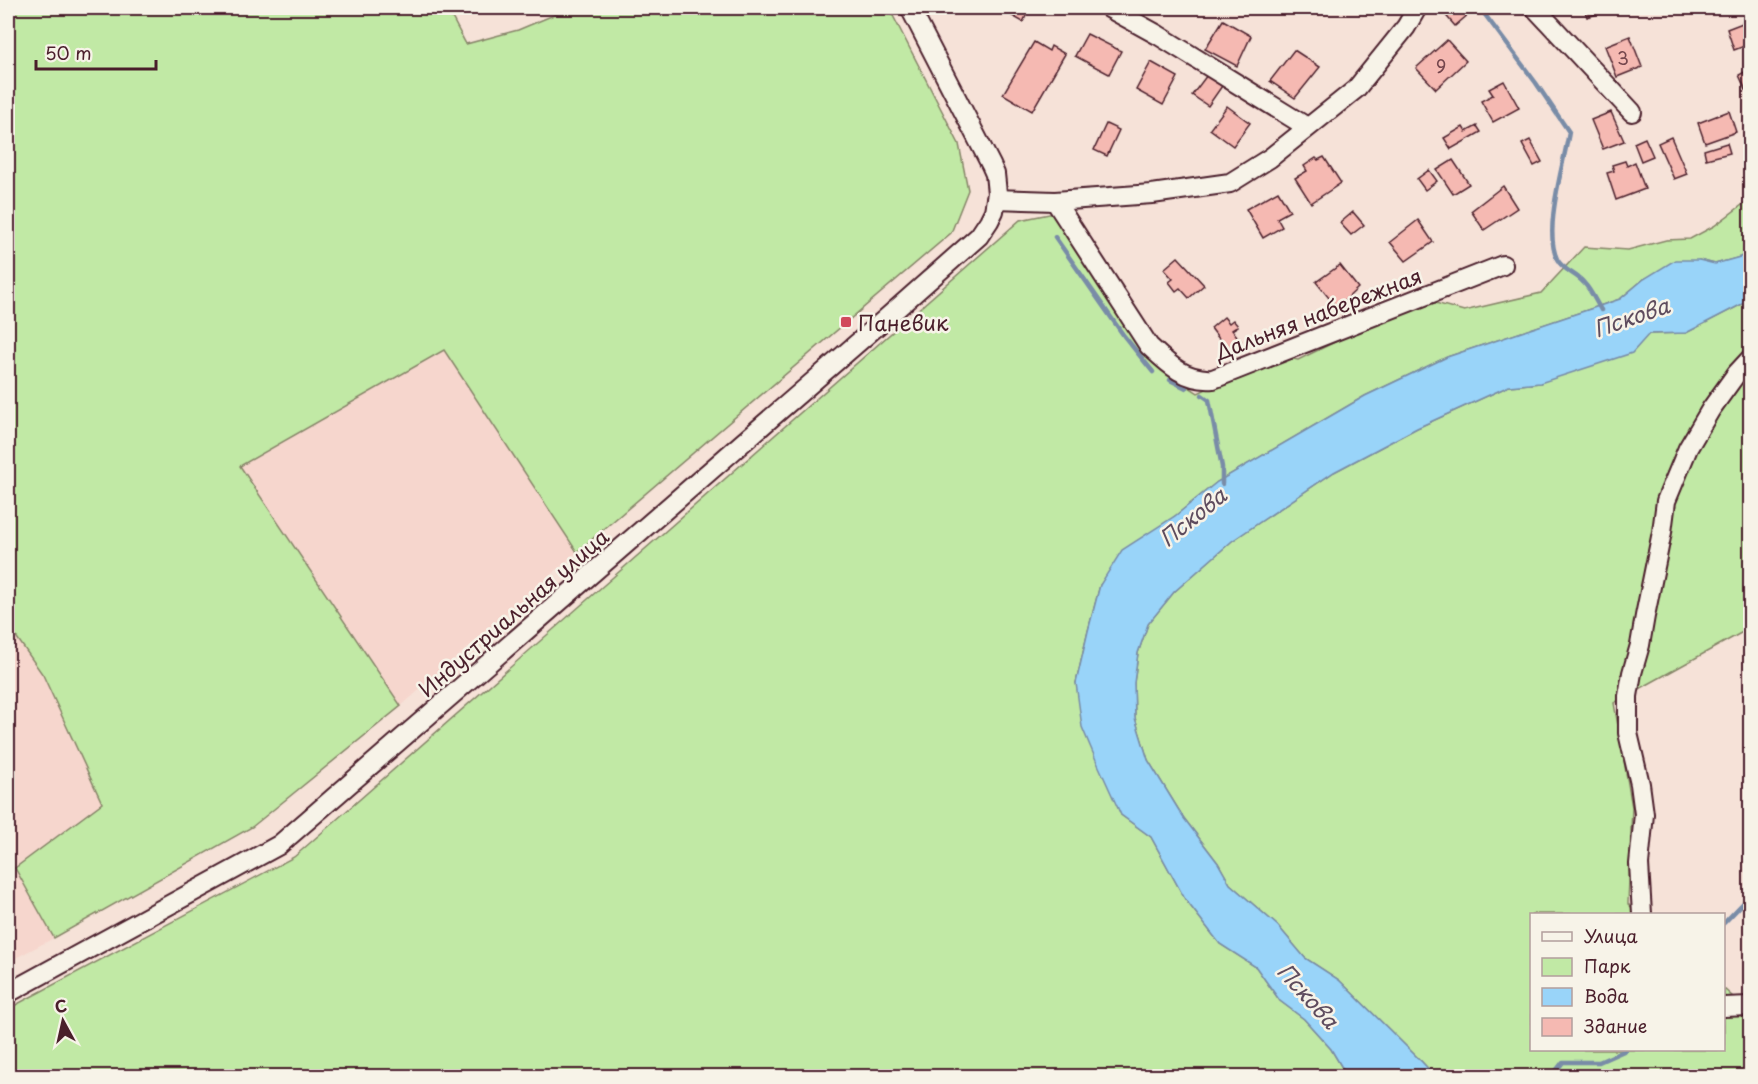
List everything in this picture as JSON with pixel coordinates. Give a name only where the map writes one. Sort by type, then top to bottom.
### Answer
[{"type":"street","points":[[1109,8],[1158,35],[1307,127]]},
{"type":"street","points":[[915,11],[991,165],[996,183],[996,200],[1055,201],[1152,194],[1230,183],[1270,158],[1356,89],[1406,27],[1417,8]]},
{"type":"street","points":[[1535,8],[1632,112]]},
{"type":"street","name":"Индустриальная улица","points":[[8,993],[279,844],[979,236],[994,211],[996,200]]},
{"type":"street","name":"Дальняя набережная","points":[[1055,201],[1149,346],[1169,366],[1187,376],[1202,380],[1213,379],[1503,265]]},
{"type":"street","points":[[1641,913],[1639,864],[1644,814],[1629,733],[1628,696],[1632,673],[1640,645],[1666,501],[1688,448],[1711,409],[1750,359]]},
{"type":"street","points":[[1725,1007],[1750,1005]]},
{"type":"shaded area","points":[[444,350],[577,552],[401,706],[239,467]]},
{"type":"shaded area","points":[[8,625],[43,675],[102,803],[15,868],[54,938],[8,962]]},
{"type":"green space","points":[[8,8],[447,8],[466,44],[518,30],[561,12],[561,8],[889,8],[959,144],[968,190],[951,233],[577,552],[444,350],[240,466],[401,706],[252,827],[54,938],[15,868],[102,803],[43,675],[8,625]]},
{"type":"green space","points":[[1750,199],[1750,250],[1741,257],[1715,264],[1699,260],[1644,279],[1620,299],[1447,357],[1365,396],[1217,482],[1175,516],[1100,585],[1076,683],[1121,815],[1151,837],[1185,899],[1220,944],[1256,967],[1280,1001],[1304,1019],[1331,1049],[1347,1076],[8,1076],[8,1009],[294,857],[1020,220],[1054,213],[1175,378],[1198,393],[1279,356],[1298,360],[1347,336],[1432,302],[1464,311],[1541,293],[1584,247],[1628,250],[1666,240],[1690,239],[1714,226]]},
{"type":"green space","points":[[1750,303],[1750,628],[1614,703],[1632,807],[1628,904],[1638,913],[1530,913],[1530,1051],[1725,1051],[1725,990],[1750,1012],[1750,1076],[1435,1076],[1339,980],[1305,958],[1278,926],[1230,884],[1218,863],[1183,817],[1148,760],[1135,718],[1134,683],[1138,653],[1148,624],[1174,592],[1232,541],[1334,472],[1417,428],[1509,386],[1540,383],[1649,334],[1686,333],[1742,304]]},
{"type":"water","name":"Пскова","points":[[1750,250],[1750,303],[1742,304],[1686,333],[1649,334],[1632,353],[1540,383],[1509,386],[1417,428],[1334,472],[1232,541],[1174,592],[1148,624],[1138,653],[1134,683],[1135,718],[1148,760],[1183,817],[1218,863],[1230,884],[1278,926],[1305,958],[1339,980],[1435,1076],[1347,1076],[1331,1049],[1304,1019],[1280,1001],[1256,967],[1220,944],[1185,899],[1151,837],[1121,815],[1082,727],[1076,683],[1100,585],[1122,550],[1175,516],[1217,482],[1365,396],[1447,357],[1620,299],[1644,279],[1675,260],[1699,260],[1715,264],[1740,257]]},
{"type":"building","points":[[1030,8],[1023,22],[1000,9]]},
{"type":"building","points":[[1445,8],[1465,8],[1470,13],[1455,26],[1442,11]]},
{"type":"building","points":[[1584,8],[1617,8],[1587,17]]},
{"type":"building","points":[[1223,20],[1251,36],[1237,66],[1205,49]]},
{"type":"building","points":[[1750,20],[1750,44],[1734,50],[1727,29]]},
{"type":"building","points":[[1087,34],[1121,51],[1109,74],[1075,56]]},
{"type":"building","points":[[1630,36],[1642,67],[1617,77],[1605,46]]},
{"type":"building","points":[[1447,40],[1466,61],[1436,89],[1416,68]]},
{"type":"building","points":[[1034,42],[1049,51],[1051,46],[1065,54],[1032,111],[1003,94]]},
{"type":"building","points":[[1294,50],[1320,67],[1295,98],[1270,81]]},
{"type":"building","points":[[1151,62],[1178,77],[1163,105],[1136,90]]},
{"type":"building","points":[[1750,69],[1750,99],[1739,75]]},
{"type":"building","points":[[1207,75],[1222,86],[1208,106],[1192,95]]},
{"type":"building","points":[[1504,81],[1519,108],[1493,122],[1481,101],[1493,95],[1489,89]]},
{"type":"building","points":[[1227,106],[1250,123],[1233,146],[1210,129]]},
{"type":"building","points":[[1729,111],[1736,132],[1705,143],[1698,123]]},
{"type":"building","points":[[1611,112],[1624,141],[1603,149],[1591,120]]},
{"type":"building","points":[[1106,124],[1119,130],[1107,156],[1094,150]]},
{"type":"building","points":[[1477,126],[1481,132],[1451,149],[1444,138],[1463,127],[1466,132]]},
{"type":"building","points":[[1671,137],[1687,174],[1674,179],[1658,143]]},
{"type":"building","points":[[1645,138],[1653,156],[1641,161],[1634,143]]},
{"type":"building","points":[[1530,140],[1542,162],[1534,166],[1522,144]]},
{"type":"building","points":[[1727,143],[1730,153],[1706,159],[1704,150]]},
{"type":"building","points":[[1324,157],[1341,183],[1311,203],[1295,178],[1307,171],[1304,166],[1316,158],[1318,160]]},
{"type":"building","points":[[1453,160],[1469,184],[1453,194],[1437,170]]},
{"type":"building","points":[[1625,161],[1627,166],[1635,162],[1645,189],[1616,200],[1607,173],[1614,171],[1612,165]]},
{"type":"building","points":[[1429,170],[1437,181],[1425,190],[1417,179]]},
{"type":"building","points":[[1503,186],[1517,208],[1484,230],[1471,211]]},
{"type":"building","points":[[1278,191],[1290,211],[1277,218],[1282,227],[1263,238],[1246,209]]},
{"type":"building","points":[[1353,212],[1364,225],[1351,235],[1340,223]]},
{"type":"building","points":[[1418,220],[1433,242],[1406,261],[1390,242]]},
{"type":"building","points":[[1178,257],[1204,285],[1189,298],[1180,288],[1176,291],[1169,282],[1173,279],[1164,269]]},
{"type":"building","points":[[1340,265],[1358,288],[1337,308],[1316,282]]},
{"type":"building","points":[[1224,317],[1229,323],[1233,320],[1238,326],[1232,330],[1241,341],[1228,351],[1211,328]]},
{"type":"waterway","name":"Пскова","points":[[1480,8],[1569,132],[1553,214],[1553,246],[1557,259],[1587,286],[1601,310]]},
{"type":"waterway","points":[[1055,237],[1124,336],[1153,372]]},
{"type":"waterway","points":[[1170,380],[1186,388]]},
{"type":"waterway","name":"Пскова","points":[[1202,395],[1209,400],[1222,467],[1222,484]]},
{"type":"waterway","points":[[1725,922],[1750,896]]},
{"type":"waterway","points":[[1552,1076],[1563,1062],[1599,1062],[1624,1051]]},
{"type":"place","name":"Паневик","points":[[846,322]]}]
